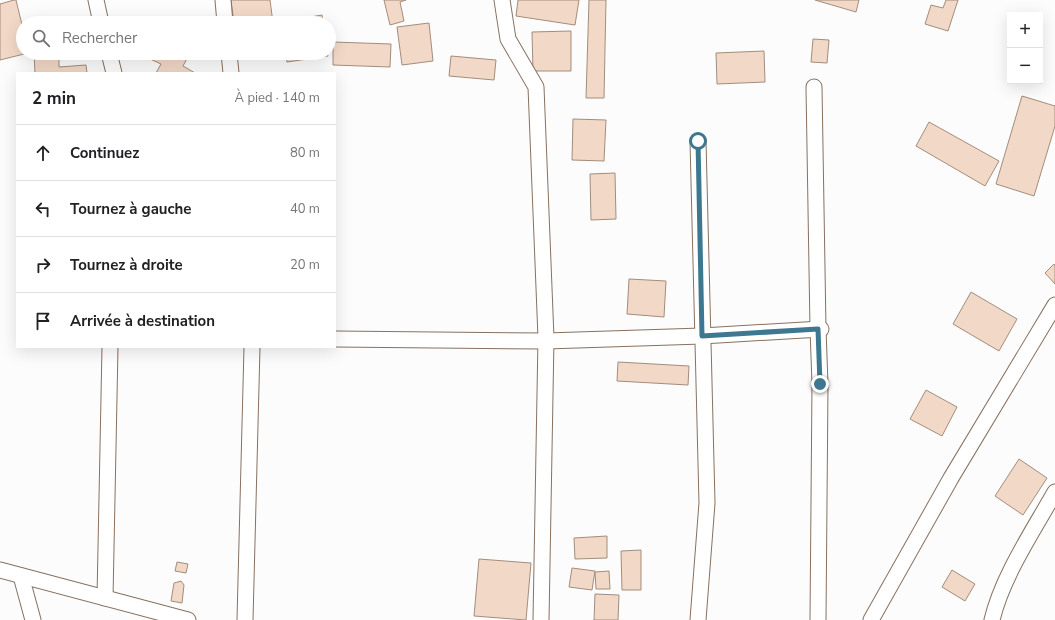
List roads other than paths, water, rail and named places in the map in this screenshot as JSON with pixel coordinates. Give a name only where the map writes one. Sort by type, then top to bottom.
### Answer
[{"type":"street","points":[[96,0],[99,16]]},
{"type":"street","points":[[222,0],[224,16]]},
{"type":"street","points":[[502,0],[508,39],[536,87],[546,342],[541,620]]},
{"type":"street","points":[[111,60],[114,72]]},
{"type":"street","points":[[230,60],[231,72]]},
{"type":"street","points":[[814,87],[820,329],[818,620]]},
{"type":"street","points":[[698,141],[707,503],[698,620]]},
{"type":"street","points":[[871,620],[951,478],[1055,305]]},
{"type":"street","points":[[336,339],[546,342],[702,336],[820,329]]},
{"type":"street","points":[[105,598],[110,348]]},
{"type":"street","points":[[245,620],[252,348]]},
{"type":"street","points":[[992,620],[1006,581],[1055,492]]},
{"type":"street","points":[[0,570],[188,620]]},
{"type":"street","points":[[21,576],[34,620]]}]
